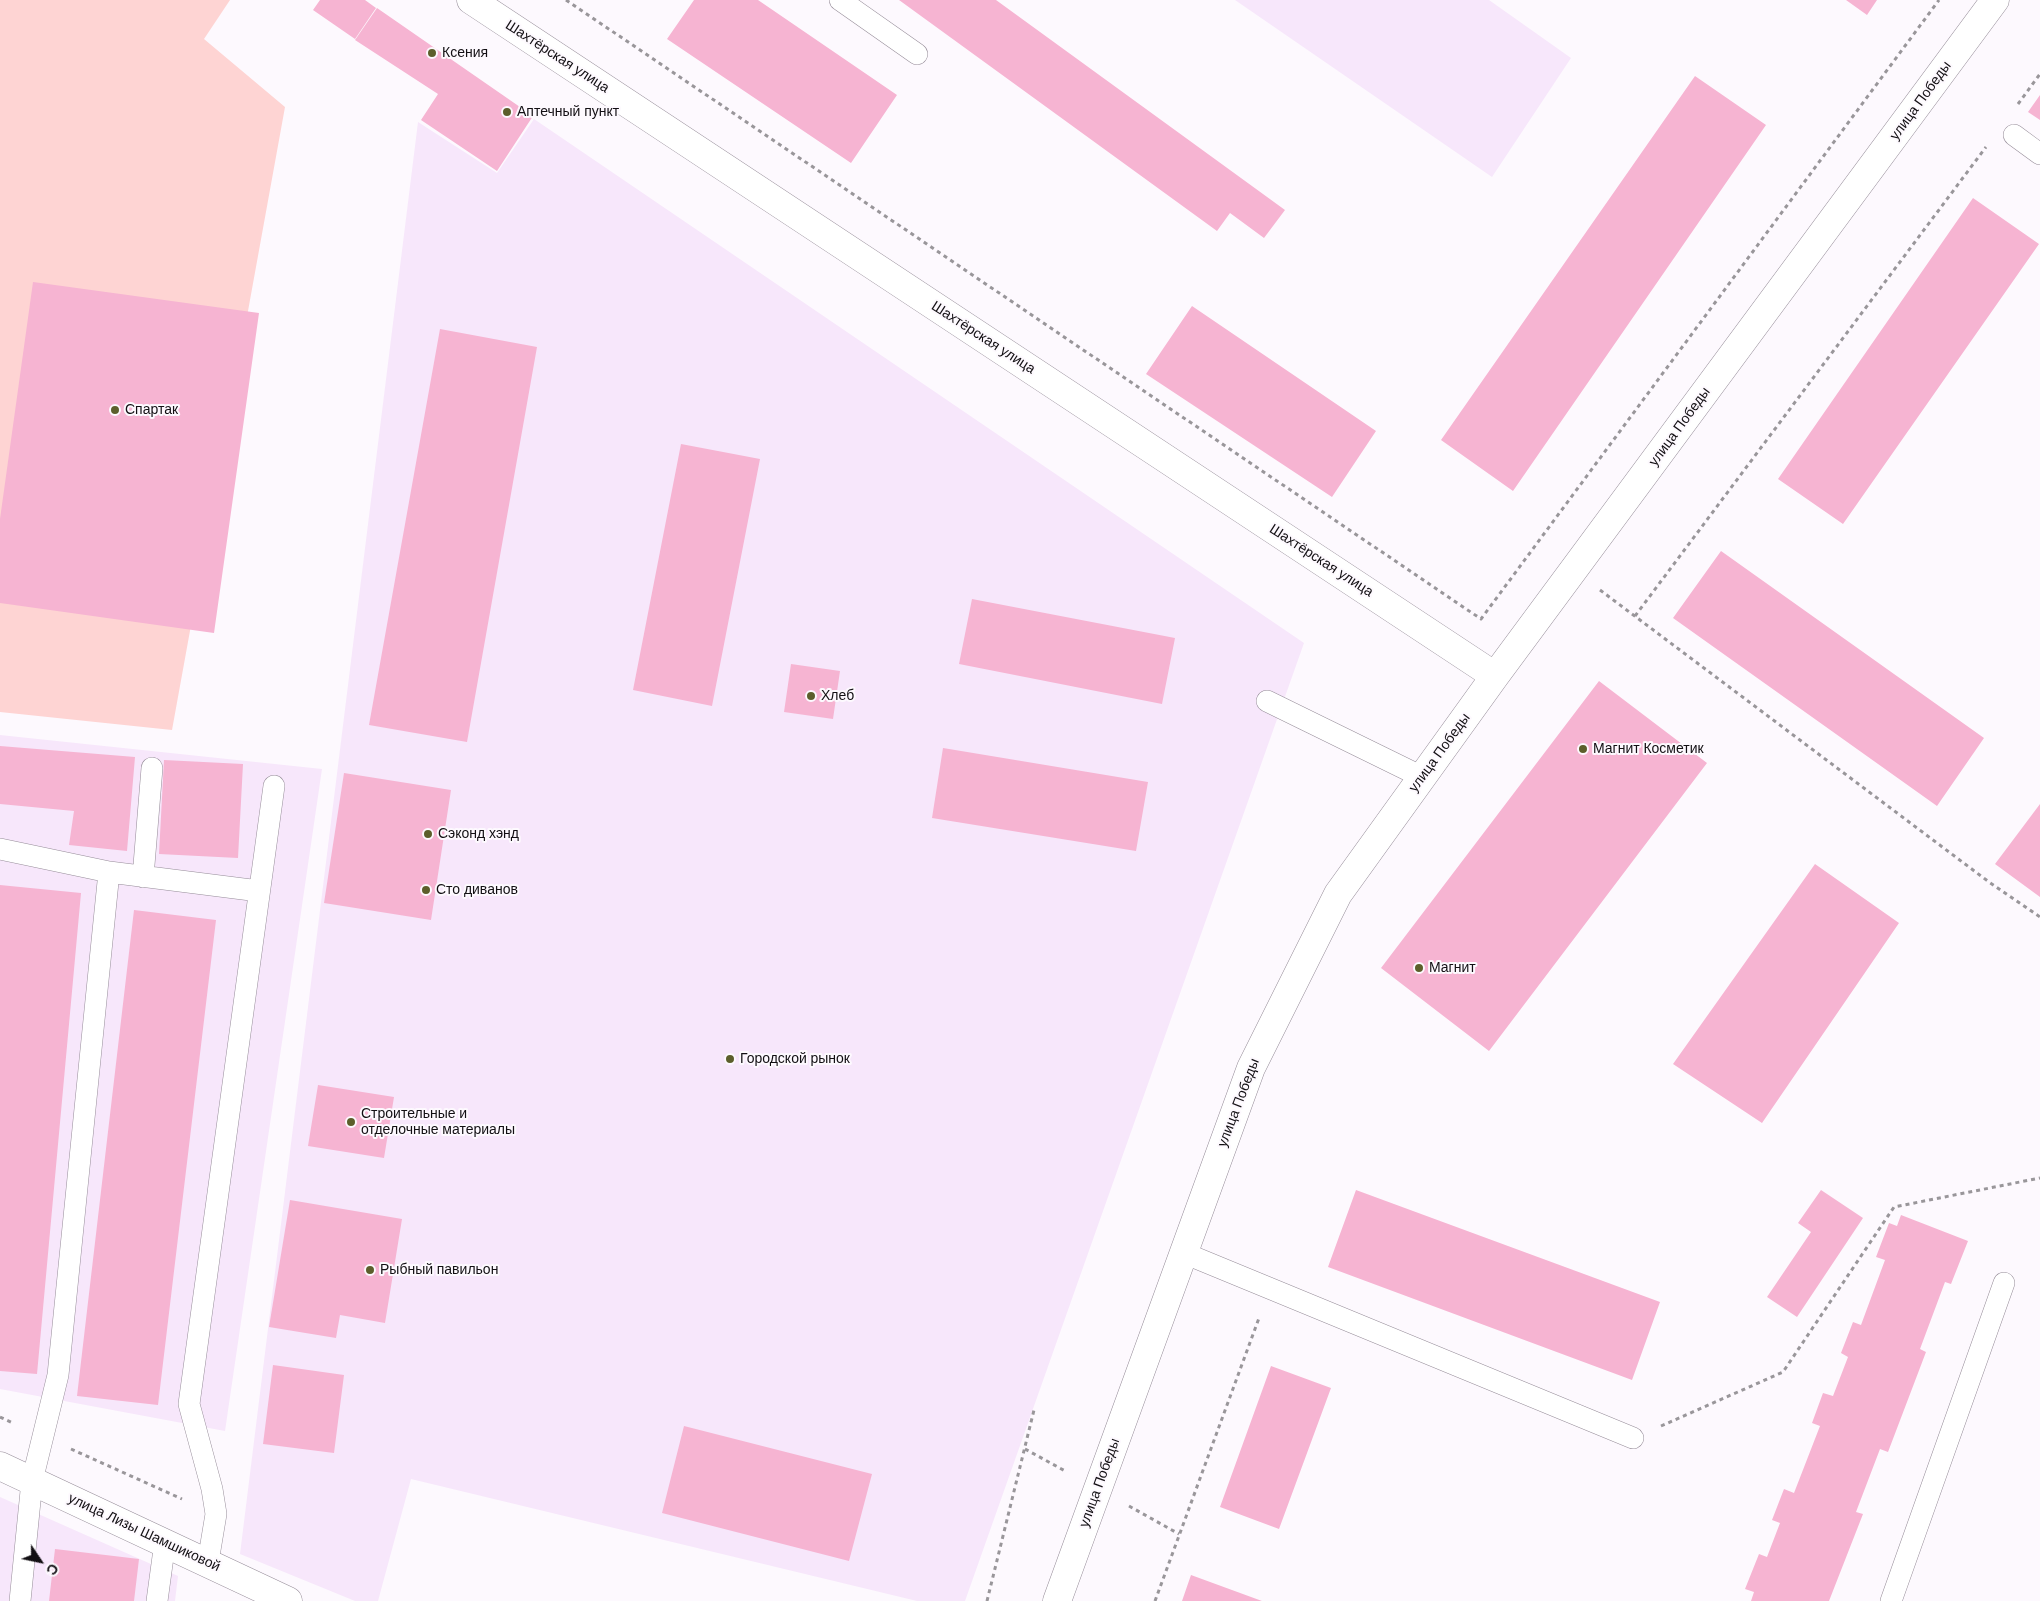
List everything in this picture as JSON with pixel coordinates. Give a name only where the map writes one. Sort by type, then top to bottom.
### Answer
[{"type":"street","name":"Шахтёрская улица","points":[[471,0],[1495,676]]},
{"type":"street","name":"улица Победы","points":[[1057,1601],[1255,1059],[1338,894],[1495,676],[1995,0]]},
{"type":"street","name":"улица Лизы Шамшиковой","points":[[0,1466],[288,1601]]},
{"type":"lane","points":[[840,0],[917,54]]},
{"type":"lane","points":[[2014,136],[2040,154]]},
{"type":"lane","points":[[1267,701],[1422,778]]},
{"type":"lane","points":[[143,877],[152,768]]},
{"type":"lane","points":[[208,1562],[216,1514],[212,1489],[189,1404],[274,786]]},
{"type":"lane","points":[[0,849],[109,872],[259,891]]},
{"type":"lane","points":[[20,1601],[32,1481],[58,1374],[109,872]]},
{"type":"lane","points":[[1184,1253],[1633,1438]]},
{"type":"lane","points":[[1895,1600],[2004,1283]]},
{"type":"lane","points":[[157,1601],[165,1542]]},
{"type":"path","points":[[566,0],[1481,618],[1939,0]]},
{"type":"path","points":[[2016,106],[2040,74]]},
{"type":"path","points":[[1635,616],[1986,146]]},
{"type":"path","points":[[1574,570],[1989,882],[2040,917]]},
{"type":"path","points":[[1633,1438],[1783,1372],[1894,1207],[2040,1178]]},
{"type":"path","points":[[1154,1601],[1270,1288]]},
{"type":"path","points":[[987,1601],[1034,1410]]},
{"type":"path","points":[[0,1417],[216,1514]]},
{"type":"shaded area","name":"Спартак","points":[[0,0],[230,0],[204,39],[285,107],[172,730],[0,712]]},
{"type":"shaded area","points":[[1235,0],[1489,0],[1571,58],[1492,177]]},
{"type":"shaded area","name":"Городской рынок","points":[[534,119],[1304,643],[965,1601],[917,1601],[411,1479],[378,1601],[355,1601],[240,1554],[418,122],[497,173]]},
{"type":"shaded area","points":[[0,735],[322,769],[225,1431],[0,1389]]},
{"type":"shaded area","points":[[0,1497],[178,1576],[175,1601],[0,1601]]},
{"type":"building","points":[[320,0],[365,0],[376,8],[355,39],[313,10]]},
{"type":"building","points":[[694,0],[758,0],[897,95],[851,163],[667,39]]},
{"type":"building","points":[[899,0],[996,0],[1285,210],[1264,238],[1230,213],[1217,231]]},
{"type":"building","points":[[1846,0],[1877,0],[1867,15]]},
{"type":"building","points":[[377,8],[533,116],[497,171],[421,120],[438,94],[355,40]]},
{"type":"building","points":[[1695,76],[1766,125],[1513,491],[1441,440]]},
{"type":"building","points":[[2040,95],[2040,120],[2028,112]]},
{"type":"building","points":[[1973,198],[2039,244],[1843,524],[1778,479]]},
{"type":"building","points":[[33,282],[259,313],[214,633],[0,603],[0,519]]},
{"type":"building","points":[[1192,306],[1376,431],[1332,497],[1146,374]]},
{"type":"building","points":[[440,329],[537,347],[467,742],[369,725]]},
{"type":"building","points":[[681,444],[760,459],[712,706],[633,690]]},
{"type":"building","points":[[1721,551],[1984,738],[1937,806],[1673,618]]},
{"type":"building","points":[[972,599],[1175,638],[1162,704],[959,664]]},
{"type":"building","points":[[791,664],[840,671],[833,719],[784,712]]},
{"type":"building","points":[[1599,681],[1707,763],[1489,1051],[1381,968]]},
{"type":"building","points":[[0,746],[135,757],[127,851],[69,845],[74,811],[0,804]]},
{"type":"building","points":[[943,748],[1148,782],[1136,851],[932,818]]},
{"type":"building","points":[[164,760],[243,764],[238,858],[159,854]]},
{"type":"building","points":[[344,773],[451,790],[431,920],[324,903]]},
{"type":"building","points":[[2040,804],[2040,897],[1995,864]]},
{"type":"building","points":[[1815,864],[1899,923],[1762,1123],[1673,1064]]},
{"type":"building","points":[[0,885],[81,893],[37,1374],[0,1371]]},
{"type":"building","points":[[134,910],[216,920],[158,1405],[77,1396]]},
{"type":"building","name":"Строительные и отделочные материалы","points":[[318,1085],[394,1097],[384,1158],[308,1146]]},
{"type":"building","points":[[1356,1190],[1660,1302],[1632,1380],[1328,1267]]},
{"type":"building","points":[[1821,1190],[1863,1218],[1797,1317],[1767,1297],[1811,1232],[1798,1223]]},
{"type":"building","points":[[290,1200],[402,1219],[385,1323],[340,1315],[336,1338],[269,1327]]},
{"type":"building","points":[[1901,1215],[1968,1241],[1951,1284],[1945,1282],[1920,1349],[1926,1352],[1888,1452],[1880,1449],[1856,1512],[1863,1514],[1829,1601],[1751,1601],[1754,1592],[1745,1589],[1759,1554],[1767,1557],[1780,1523],[1772,1520],[1784,1489],[1794,1493],[1820,1426],[1812,1423],[1823,1393],[1833,1396],[1848,1357],[1841,1353],[1853,1322],[1861,1325],[1885,1260],[1876,1257],[1889,1223],[1897,1226]]},
{"type":"building","points":[[273,1365],[344,1375],[334,1453],[263,1444]]},
{"type":"building","points":[[1271,1366],[1331,1388],[1279,1529],[1220,1507]]},
{"type":"building","points":[[684,1426],[872,1474],[849,1561],[662,1513]]},
{"type":"building","points":[[55,1549],[139,1559],[134,1601],[49,1601]]},
{"type":"building","points":[[1191,1575],[1262,1601],[1182,1601]]},
{"type":"place","name":"Ксения","points":[[432,53]]},
{"type":"place","name":"Аптечный пункт","points":[[507,112]]},
{"type":"place","name":"Спартак","points":[[115,410]]},
{"type":"place","name":"Хлеб","points":[[811,696]]},
{"type":"place","name":"Магнит Косметик","points":[[1583,749]]},
{"type":"place","name":"Сэконд хэнд","points":[[428,834]]},
{"type":"place","name":"Сто диванов","points":[[426,890]]},
{"type":"place","name":"Магнит","points":[[1419,968]]},
{"type":"place","name":"Городской рынок","points":[[730,1059]]},
{"type":"place","name":"Строительные и отделочные материалы","points":[[351,1122]]},
{"type":"place","name":"Рыбный павильон","points":[[370,1270]]}]
